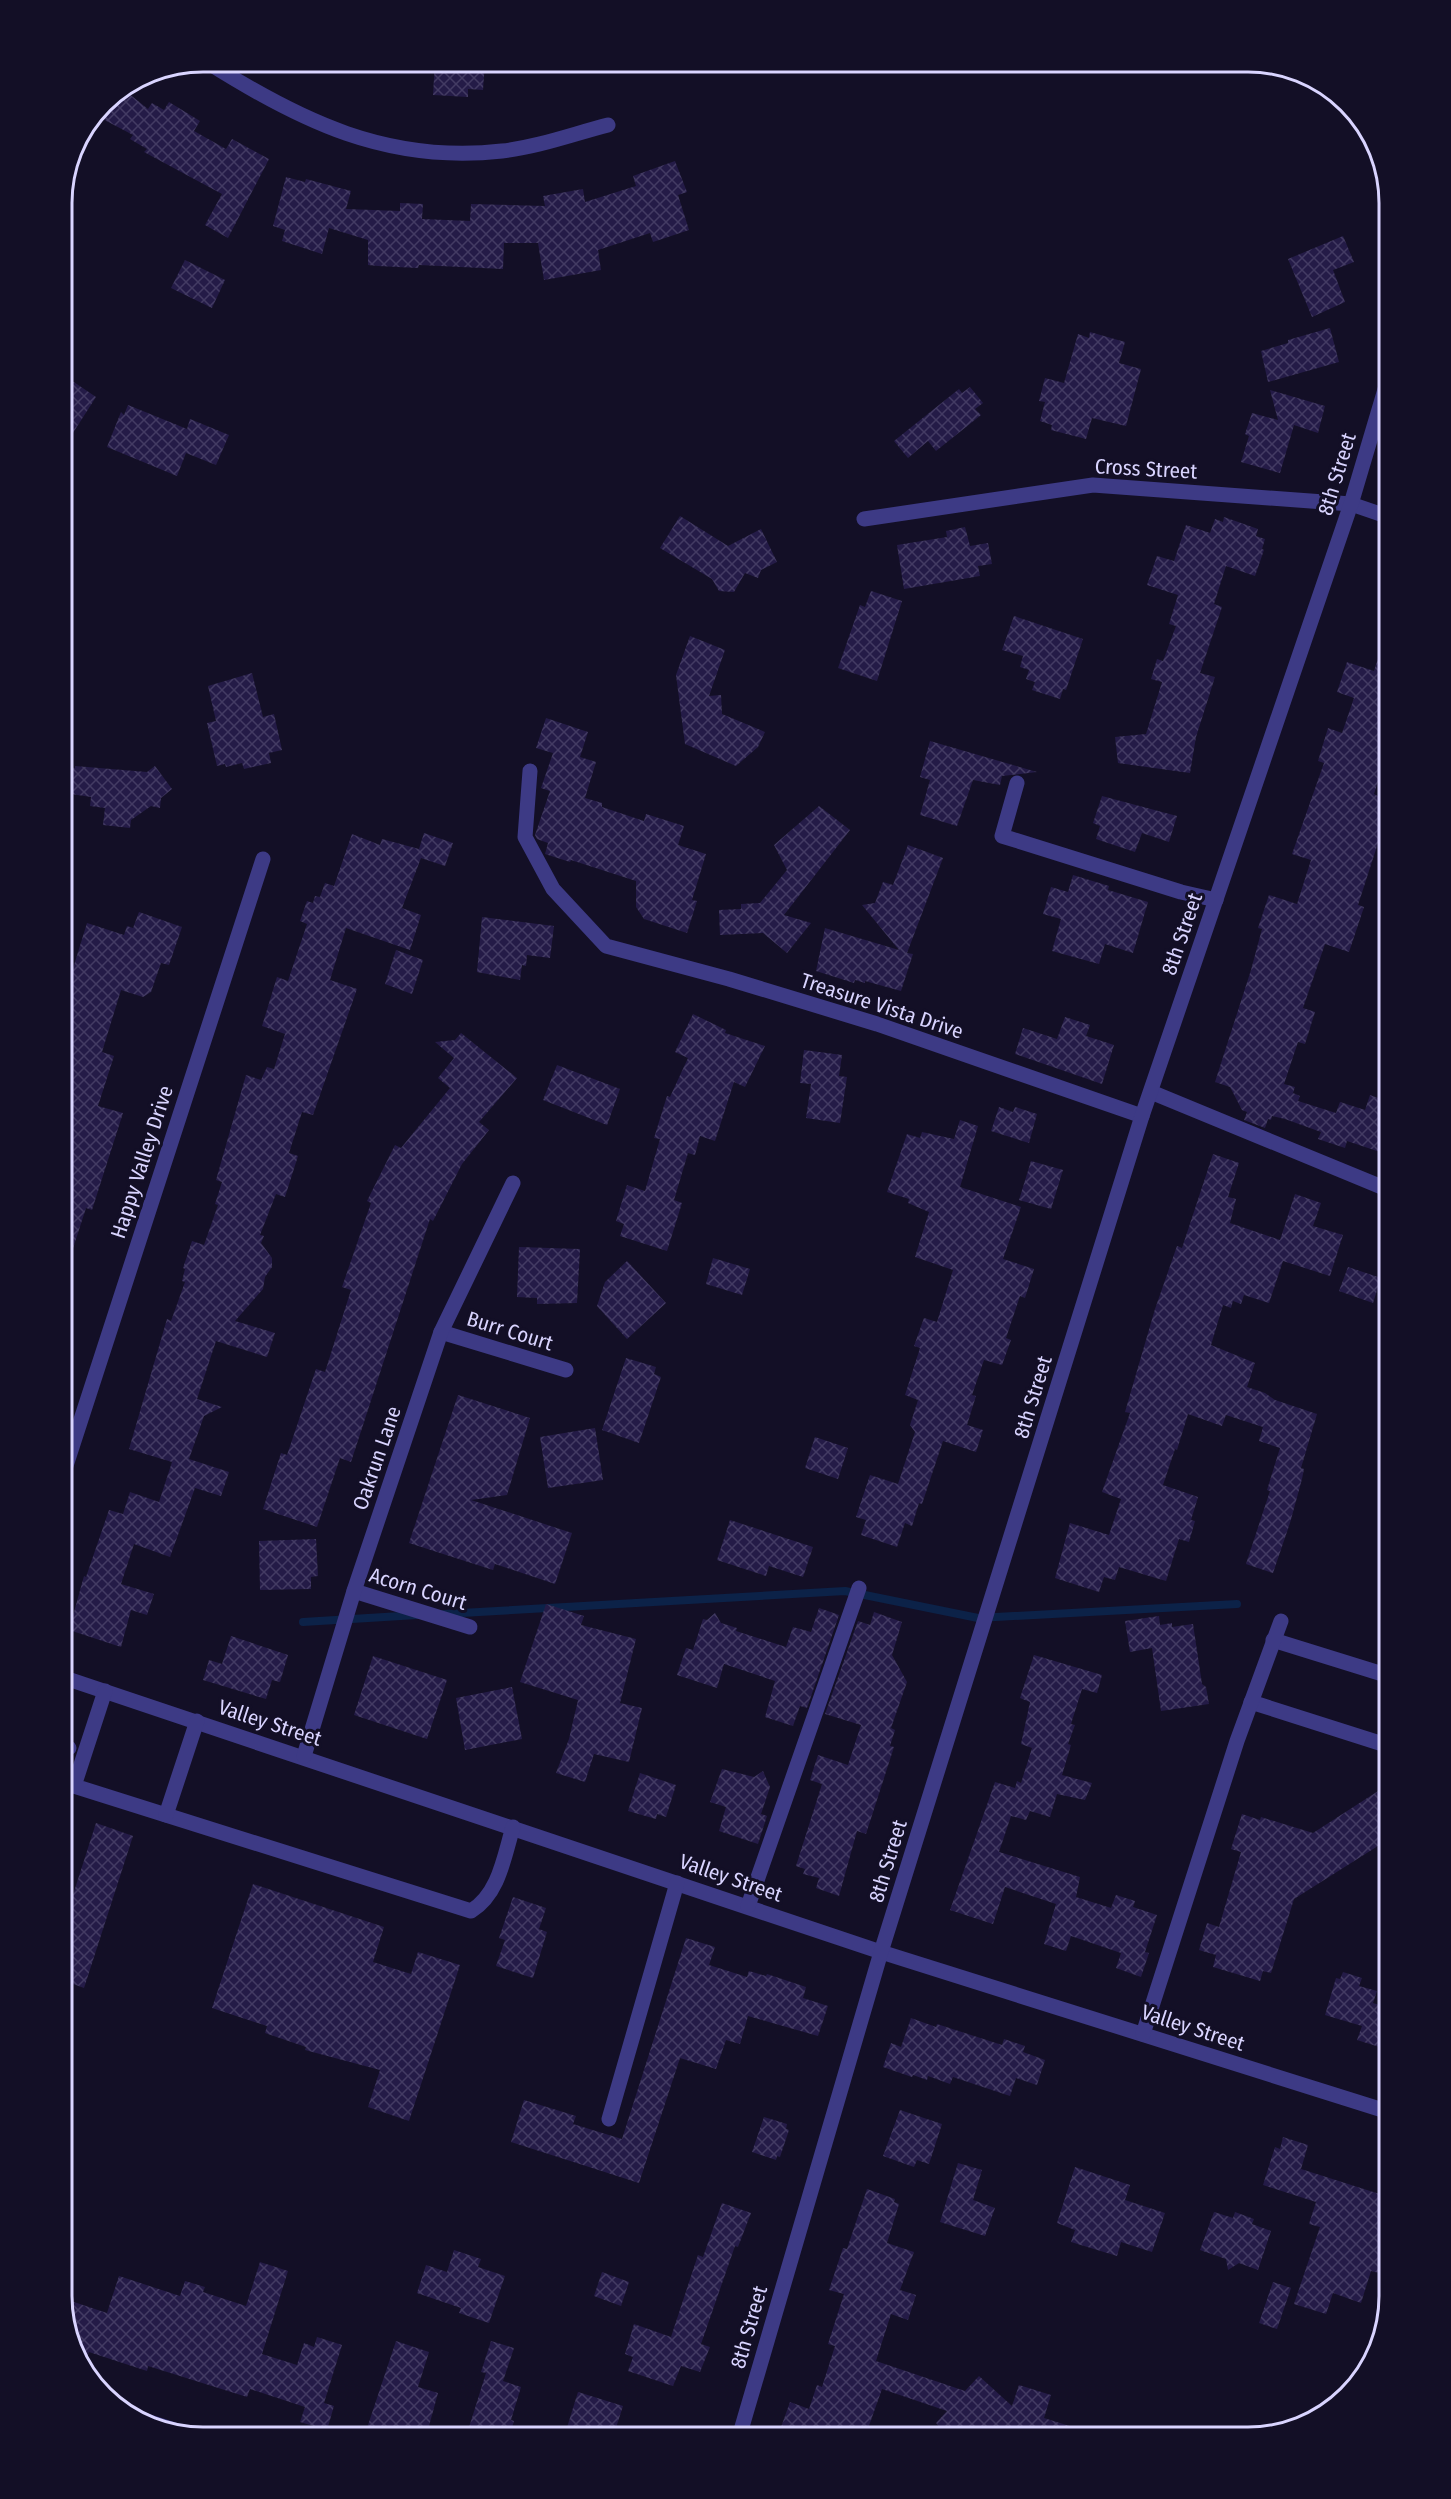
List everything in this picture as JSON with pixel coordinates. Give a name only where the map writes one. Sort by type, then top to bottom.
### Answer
[{"type":"street","points":[[223,72],[267,100],[300,117],[349,136],[411,150],[462,154],[503,151],[608,125]]},
{"type":"street","name":"8th Street","points":[[742,2427],[881,1952],[1142,1116],[1351,504],[1379,410]]},
{"type":"street","name":"Cross Street","points":[[864,519],[1093,485],[1351,504],[1379,514]]},
{"type":"street","name":"Treasure Vista Drive","points":[[530,771],[525,837],[553,889],[606,946],[729,979],[877,1024],[1142,1116]]},
{"type":"street","points":[[1017,783],[1002,836],[1180,892],[1216,900]]},
{"type":"street","name":"Happy Valley Drive","points":[[72,1447],[263,859]]},
{"type":"street","points":[[1151,1092],[1379,1186]]},
{"type":"street","name":"Oakrun Lane","points":[[304,1756],[354,1591],[441,1332],[513,1183]]},
{"type":"street","name":"Burr Court","points":[[441,1332],[566,1370]]},
{"type":"street","points":[[748,1906],[859,1588]]},
{"type":"street","name":"Acorn Court","points":[[354,1591],[471,1627]]},
{"type":"street","points":[[1143,2034],[1251,1702],[1281,1621]]},
{"type":"street","points":[[1274,1640],[1379,1673]]},
{"type":"street","name":"Valley Street","points":[[72,1680],[304,1756],[881,1952],[1379,2109]]},
{"type":"street","points":[[105,1691],[74,1786],[471,1911],[483,1904],[493,1891],[513,1827]]},
{"type":"street","points":[[1251,1702],[1379,1743]]},
{"type":"street","points":[[166,1815],[196,1721]]},
{"type":"street","points":[[609,2119],[677,1882]]},
{"type":"building","points":[[434,72],[484,72],[483,90],[468,89],[468,97],[433,95]]},
{"type":"building","points":[[130,94],[148,109],[152,103],[164,110],[169,102],[200,121],[194,131],[226,149],[232,139],[269,159],[228,238],[205,225],[222,194],[144,152],[147,149],[130,139],[133,135],[103,119]]},
{"type":"building","points":[[675,161],[687,192],[678,195],[689,230],[653,242],[650,233],[598,250],[601,270],[544,280],[538,243],[504,243],[503,269],[419,265],[418,268],[378,266],[368,265],[368,240],[329,228],[322,254],[282,241],[285,230],[273,226],[286,177],[305,182],[306,179],[351,191],[346,209],[400,211],[400,203],[423,204],[422,219],[470,221],[471,204],[545,206],[543,196],[583,189],[585,202],[636,186],[633,176]]},
{"type":"building","points":[[1343,236],[1354,262],[1333,270],[1345,302],[1312,317],[1288,259]]},
{"type":"building","points":[[185,260],[225,280],[212,308],[171,288]]},
{"type":"building","points":[[1330,328],[1339,362],[1268,382],[1261,351],[1288,343],[1288,340]]},
{"type":"building","points":[[1090,332],[1125,342],[1119,363],[1141,369],[1126,426],[1092,418],[1086,439],[1051,430],[1052,425],[1040,421],[1045,402],[1039,401],[1045,378],[1064,383],[1078,334],[1089,338]]},
{"type":"building","points":[[72,381],[96,397],[72,434]]},
{"type":"building","points":[[970,387],[983,403],[975,409],[981,415],[936,451],[928,441],[908,458],[894,441],[959,389],[962,393]]},
{"type":"building","points":[[1270,390],[1325,406],[1318,433],[1294,425],[1280,473],[1241,462],[1249,436],[1245,434],[1252,413],[1278,420]]},
{"type":"building","points":[[128,405],[187,429],[190,419],[229,435],[216,465],[186,453],[177,476],[107,447],[121,412],[124,415]]},
{"type":"building","points":[[680,516],[728,546],[761,529],[777,562],[761,570],[758,578],[745,573],[734,592],[719,591],[712,579],[660,548]]},
{"type":"building","points":[[1224,517],[1258,529],[1256,536],[1265,539],[1262,549],[1264,550],[1255,576],[1226,566],[1214,604],[1222,607],[1200,673],[1215,677],[1196,737],[1190,773],[1118,763],[1115,737],[1146,734],[1162,682],[1151,679],[1157,659],[1163,661],[1176,626],[1169,624],[1178,595],[1147,585],[1157,556],[1174,561],[1186,525],[1210,533],[1215,519],[1223,522]]},
{"type":"building","points":[[965,527],[970,546],[988,543],[992,564],[978,566],[980,576],[904,589],[897,545],[947,537],[946,531]]},
{"type":"building","points":[[871,591],[902,601],[877,681],[838,668],[860,605],[865,607]]},
{"type":"building","points":[[1014,616],[1083,639],[1066,690],[1063,689],[1060,699],[1032,690],[1035,682],[1026,679],[1029,670],[1020,667],[1023,656],[1002,650]]},
{"type":"building","points":[[690,636],[725,650],[709,696],[721,695],[722,714],[765,732],[758,747],[736,766],[685,744],[676,675]]},
{"type":"building","points":[[1379,656],[1379,778],[1374,794],[1379,797],[1379,843],[1358,905],[1364,907],[1349,952],[1325,944],[1303,1008],[1315,1012],[1305,1044],[1298,1042],[1284,1084],[1295,1087],[1293,1093],[1300,1096],[1298,1101],[1336,1113],[1340,1102],[1365,1110],[1370,1095],[1379,1098],[1379,1152],[1347,1141],[1345,1148],[1318,1139],[1321,1132],[1285,1119],[1272,1116],[1271,1120],[1268,1119],[1265,1128],[1244,1120],[1247,1112],[1242,1110],[1230,1087],[1215,1082],[1251,970],[1262,929],[1258,928],[1269,895],[1297,904],[1311,860],[1292,854],[1324,763],[1318,761],[1328,728],[1342,733],[1354,698],[1337,692],[1347,662],[1374,671]]},
{"type":"building","points":[[252,673],[263,717],[274,714],[282,750],[269,753],[271,763],[244,769],[242,763],[226,767],[225,764],[217,766],[207,723],[216,721],[208,686]]},
{"type":"building","points":[[546,718],[588,732],[580,757],[596,762],[585,798],[602,803],[602,807],[644,821],[646,814],[684,826],[678,845],[706,854],[692,900],[697,901],[687,933],[644,919],[636,907],[636,881],[545,854],[548,843],[537,839],[535,835],[550,791],[541,788],[553,753],[536,748]]},
{"type":"building","points":[[930,741],[1037,772],[1002,776],[1000,785],[973,780],[957,826],[920,815],[930,780],[920,777]]},
{"type":"building","points":[[75,766],[147,772],[155,766],[172,789],[161,798],[160,808],[151,806],[131,820],[130,828],[103,825],[105,808],[90,806],[91,797],[72,794],[72,768]]},
{"type":"building","points":[[1102,796],[1177,816],[1169,842],[1142,833],[1135,852],[1096,839],[1100,826],[1093,823]]},
{"type":"building","points":[[819,806],[850,830],[784,915],[811,923],[787,953],[763,933],[720,935],[719,910],[741,909],[741,904],[760,903],[787,870],[774,845]]},
{"type":"building","points":[[424,833],[453,843],[445,866],[421,858],[402,908],[421,915],[410,950],[346,928],[330,980],[357,989],[313,1115],[302,1112],[289,1153],[298,1156],[285,1197],[276,1194],[260,1235],[264,1236],[261,1243],[272,1258],[272,1267],[265,1277],[263,1289],[235,1321],[275,1333],[267,1357],[216,1341],[197,1399],[222,1407],[204,1416],[189,1459],[229,1472],[221,1496],[195,1488],[170,1557],[134,1544],[121,1584],[154,1594],[147,1615],[131,1610],[121,1647],[72,1631],[72,1619],[84,1576],[86,1577],[109,1510],[123,1514],[130,1492],[159,1502],[172,1462],[129,1449],[167,1319],[171,1321],[185,1282],[182,1281],[185,1269],[183,1268],[192,1241],[204,1245],[218,1205],[215,1204],[222,1182],[216,1180],[246,1075],[261,1080],[267,1067],[274,1069],[285,1034],[262,1026],[277,977],[288,981],[307,924],[300,921],[307,901],[313,903],[315,896],[320,897],[325,883],[334,886],[352,834],[380,845],[382,839],[419,849]]},
{"type":"building","points":[[908,845],[943,858],[907,953],[913,954],[901,991],[865,981],[865,983],[855,980],[854,983],[816,971],[825,928],[899,950],[862,905],[875,903],[883,882],[893,885]]},
{"type":"building","points":[[1073,875],[1109,886],[1108,890],[1148,902],[1133,953],[1105,944],[1099,964],[1052,951],[1061,919],[1043,914],[1051,887],[1068,892]]},
{"type":"building","points":[[139,912],[182,927],[169,965],[161,963],[151,992],[143,997],[121,990],[102,1052],[114,1056],[98,1106],[123,1113],[92,1210],[86,1208],[72,1251],[72,972],[87,923],[124,935],[127,926],[133,928]]},
{"type":"building","points":[[482,917],[554,926],[550,958],[527,955],[526,966],[522,965],[520,980],[477,972]]},
{"type":"building","points":[[396,950],[423,960],[412,994],[385,984]]},
{"type":"building","points":[[693,1014],[726,1030],[725,1033],[765,1046],[745,1087],[734,1082],[715,1141],[700,1136],[695,1155],[688,1153],[674,1200],[682,1203],[667,1251],[620,1236],[624,1224],[616,1221],[627,1185],[645,1191],[660,1139],[654,1138],[667,1096],[670,1097],[688,1058],[675,1052]]},
{"type":"building","points":[[1065,1017],[1090,1025],[1086,1036],[1114,1045],[1102,1084],[1015,1054],[1023,1028],[1057,1039]]},
{"type":"building","points":[[461,1033],[517,1078],[479,1122],[489,1130],[462,1164],[433,1221],[430,1219],[351,1462],[340,1458],[317,1527],[263,1509],[281,1453],[287,1455],[316,1369],[325,1372],[351,1290],[342,1287],[371,1203],[367,1201],[395,1145],[401,1148],[450,1088],[438,1078],[454,1058],[435,1042],[455,1040]]},
{"type":"building","points":[[804,1050],[842,1055],[839,1076],[847,1077],[840,1123],[806,1118],[811,1084],[800,1083]]},
{"type":"building","points":[[557,1065],[620,1089],[607,1125],[543,1100]]},
{"type":"building","points":[[999,1107],[1013,1112],[1015,1107],[1037,1114],[1029,1143],[991,1131]]},
{"type":"building","points":[[960,1120],[978,1126],[960,1187],[1021,1207],[1003,1259],[1034,1269],[1025,1298],[1020,1296],[1006,1338],[1011,1340],[1002,1365],[984,1360],[972,1395],[976,1396],[967,1425],[983,1430],[976,1452],[943,1441],[922,1504],[919,1503],[912,1526],[905,1523],[897,1547],[861,1535],[866,1520],[856,1517],[870,1475],[898,1484],[915,1432],[910,1425],[918,1400],[905,1395],[920,1348],[914,1346],[924,1318],[937,1322],[953,1270],[915,1257],[929,1212],[908,1203],[909,1199],[887,1192],[907,1134],[920,1138],[922,1132],[954,1139]]},
{"type":"building","points":[[1213,1154],[1239,1163],[1228,1197],[1236,1199],[1230,1223],[1280,1240],[1295,1194],[1321,1203],[1313,1226],[1343,1235],[1330,1276],[1283,1261],[1269,1303],[1244,1295],[1241,1304],[1233,1301],[1231,1308],[1223,1305],[1211,1345],[1255,1363],[1247,1387],[1265,1393],[1275,1400],[1317,1414],[1301,1468],[1304,1469],[1302,1479],[1273,1573],[1246,1564],[1270,1491],[1267,1490],[1280,1448],[1259,1441],[1263,1427],[1226,1415],[1222,1426],[1188,1414],[1163,1485],[1198,1497],[1191,1520],[1195,1521],[1189,1542],[1179,1539],[1166,1581],[1119,1567],[1115,1580],[1104,1577],[1099,1592],[1055,1578],[1070,1523],[1109,1535],[1121,1499],[1102,1492],[1130,1413],[1125,1412],[1155,1309],[1177,1246],[1182,1248]]},
{"type":"building","points":[[1031,1161],[1063,1170],[1051,1209],[1019,1200]]},
{"type":"building","points":[[519,1247],[580,1249],[577,1303],[537,1304],[537,1298],[517,1297]]},
{"type":"building","points":[[713,1258],[750,1269],[742,1295],[706,1284]]},
{"type":"building","points":[[627,1261],[666,1303],[627,1339],[597,1306],[605,1282]]},
{"type":"building","points":[[1348,1267],[1379,1277],[1373,1303],[1339,1291]]},
{"type":"building","points":[[626,1358],[656,1367],[654,1374],[661,1377],[639,1443],[602,1430]]},
{"type":"building","points":[[458,1395],[530,1418],[507,1495],[471,1500],[572,1533],[555,1584],[495,1564],[493,1570],[409,1543]]},
{"type":"building","points":[[595,1428],[603,1480],[548,1488],[540,1437]]},
{"type":"building","points":[[815,1437],[848,1448],[838,1479],[805,1468]]},
{"type":"building","points":[[730,1520],[813,1547],[803,1577],[769,1566],[766,1576],[717,1560]]},
{"type":"building","points":[[316,1539],[318,1576],[311,1577],[311,1589],[260,1590],[259,1541]]},
{"type":"building","points":[[546,1604],[584,1616],[581,1625],[636,1639],[620,1703],[642,1708],[629,1762],[594,1754],[585,1782],[556,1773],[569,1739],[578,1700],[520,1682]]},
{"type":"building","points":[[819,1608],[839,1615],[807,1708],[800,1706],[793,1726],[765,1717],[775,1681],[724,1664],[717,1688],[677,1675],[686,1648],[693,1650],[703,1619],[707,1620],[715,1613],[721,1623],[737,1628],[736,1631],[786,1647],[793,1627],[811,1632]]},
{"type":"building","points":[[874,1612],[902,1622],[892,1655],[907,1682],[891,1728],[895,1730],[890,1746],[894,1747],[866,1834],[857,1831],[839,1896],[816,1888],[819,1878],[803,1874],[805,1869],[796,1866],[822,1784],[810,1780],[818,1755],[848,1765],[861,1725],[825,1714],[858,1621],[870,1625]]},
{"type":"building","points":[[1159,1616],[1160,1625],[1172,1623],[1172,1627],[1193,1624],[1202,1684],[1206,1687],[1209,1704],[1161,1711],[1152,1648],[1130,1652],[1125,1621]]},
{"type":"building","points":[[231,1636],[288,1655],[280,1682],[272,1680],[266,1699],[203,1680],[209,1660],[222,1664]]},
{"type":"building","points":[[1034,1655],[1102,1675],[1097,1693],[1082,1689],[1071,1724],[1075,1725],[1068,1744],[1071,1745],[1062,1775],[1092,1783],[1085,1800],[1057,1794],[1050,1817],[1030,1811],[1026,1820],[1011,1816],[999,1852],[1080,1877],[1076,1897],[1111,1908],[1116,1895],[1135,1901],[1133,1907],[1157,1915],[1145,1952],[1149,1953],[1141,1977],[1116,1968],[1121,1953],[1071,1936],[1066,1951],[1044,1944],[1056,1904],[1005,1887],[993,1924],[950,1910],[995,1782],[1015,1788],[1017,1781],[1021,1783],[1032,1748],[1021,1744],[1030,1702],[1020,1698]]},
{"type":"building","points":[[373,1656],[447,1680],[427,1739],[354,1715]]},
{"type":"building","points":[[512,1687],[522,1739],[465,1750],[456,1698]]},
{"type":"building","points":[[722,1769],[754,1777],[763,1771],[770,1787],[761,1814],[767,1816],[758,1844],[719,1831],[726,1807],[710,1802]]},
{"type":"building","points":[[640,1773],[676,1785],[666,1817],[657,1814],[656,1819],[628,1811]]},
{"type":"building","points":[[1379,1790],[1379,1845],[1294,1899],[1271,1973],[1263,1971],[1260,1981],[1213,1967],[1216,1955],[1199,1950],[1207,1923],[1219,1927],[1241,1852],[1231,1849],[1242,1814],[1260,1820],[1261,1817],[1313,1833]]},
{"type":"building","points":[[96,1823],[133,1836],[84,1988],[72,1984],[72,1898]]},
{"type":"building","points":[[253,1884],[384,1927],[373,1962],[411,1974],[418,1952],[460,1965],[409,2121],[368,2107],[380,2070],[305,2050],[306,2047],[265,2033],[267,2026],[212,2008]]},
{"type":"building","points":[[513,1897],[546,1908],[539,1929],[547,1932],[533,1978],[496,1966],[505,1940],[499,1938]]},
{"type":"building","points":[[686,1938],[715,1947],[709,1965],[747,1977],[749,1971],[766,1976],[767,1974],[806,1987],[803,1998],[828,2006],[818,2036],[748,2016],[740,2044],[726,2040],[716,2069],[680,2058],[639,2183],[511,2142],[524,2100],[576,2116],[573,2124],[622,2139]]},
{"type":"building","points":[[1343,1972],[1362,1978],[1359,1986],[1377,1991],[1373,2003],[1379,2005],[1379,2047],[1357,2040],[1362,2026],[1325,2015],[1336,1978],[1340,1979]]},
{"type":"building","points":[[911,2018],[1002,2045],[1004,2039],[1025,2046],[1023,2052],[1045,2060],[1037,2085],[1016,2078],[1010,2096],[953,2077],[950,2084],[928,2076],[927,2080],[913,2075],[912,2077],[883,2067],[891,2043],[901,2047]]},
{"type":"building","points":[[900,2110],[942,2124],[929,2164],[917,2160],[914,2167],[883,2156]]},
{"type":"building","points":[[764,2117],[787,2124],[786,2129],[789,2130],[780,2157],[777,2156],[776,2160],[752,2152]]},
{"type":"building","points":[[1283,2137],[1308,2145],[1301,2169],[1379,2194],[1379,2273],[1371,2271],[1361,2303],[1333,2293],[1326,2314],[1294,2304],[1320,2227],[1309,2224],[1316,2202],[1263,2185],[1275,2147],[1280,2149]]},
{"type":"building","points":[[958,2163],[982,2170],[973,2200],[995,2208],[985,2236],[940,2222]]},
{"type":"building","points":[[1075,2167],[1130,2185],[1125,2200],[1165,2213],[1152,2252],[1121,2242],[1117,2256],[1071,2242],[1075,2230],[1057,2223]]},
{"type":"building","points":[[867,2189],[895,2199],[894,2202],[899,2204],[887,2243],[914,2252],[900,2290],[916,2295],[908,2320],[891,2314],[876,2361],[965,2391],[979,2376],[1012,2406],[1019,2385],[1051,2395],[1044,2418],[1073,2427],[938,2427],[936,2423],[947,2411],[882,2389],[869,2427],[781,2427],[790,2402],[809,2409],[817,2385],[822,2387],[835,2346],[828,2344],[844,2294],[829,2290],[843,2248],[847,2249]]},
{"type":"building","points":[[722,2203],[751,2213],[738,2247],[735,2246],[701,2344],[710,2347],[700,2372],[681,2366],[673,2386],[628,2371],[633,2357],[625,2354],[634,2324],[671,2337],[698,2255],[703,2257]]},
{"type":"building","points":[[1214,2212],[1233,2218],[1235,2212],[1254,2219],[1252,2224],[1271,2231],[1258,2270],[1239,2263],[1228,2270],[1226,2259],[1200,2250]]},
{"type":"building","points":[[454,2250],[481,2259],[478,2267],[505,2276],[489,2323],[459,2313],[461,2308],[417,2293],[426,2265],[447,2272]]},
{"type":"building","points":[[260,2262],[288,2271],[262,2354],[297,2365],[304,2343],[314,2347],[317,2337],[342,2345],[324,2403],[334,2406],[328,2427],[317,2427],[300,2422],[305,2407],[250,2389],[247,2397],[148,2366],[147,2371],[89,2352],[87,2358],[79,2338],[72,2301],[107,2313],[119,2276],[180,2296],[185,2281],[205,2287],[203,2292],[246,2306]]},
{"type":"building","points":[[602,2272],[629,2282],[621,2306],[594,2296]]},
{"type":"building","points":[[1273,2282],[1291,2288],[1277,2329],[1259,2323]]},
{"type":"building","points":[[396,2341],[429,2352],[418,2387],[438,2393],[429,2427],[367,2427]]},
{"type":"building","points":[[491,2341],[514,2348],[503,2381],[521,2387],[511,2420],[514,2421],[512,2427],[469,2427],[486,2373],[481,2372]]},
{"type":"building","points":[[578,2392],[623,2406],[616,2427],[567,2427]]},
{"type":"waterway","points":[[444,1614],[845,1591],[978,1618],[1237,1604]]},
{"type":"waterway","points":[[303,1622],[417,1615]]}]
